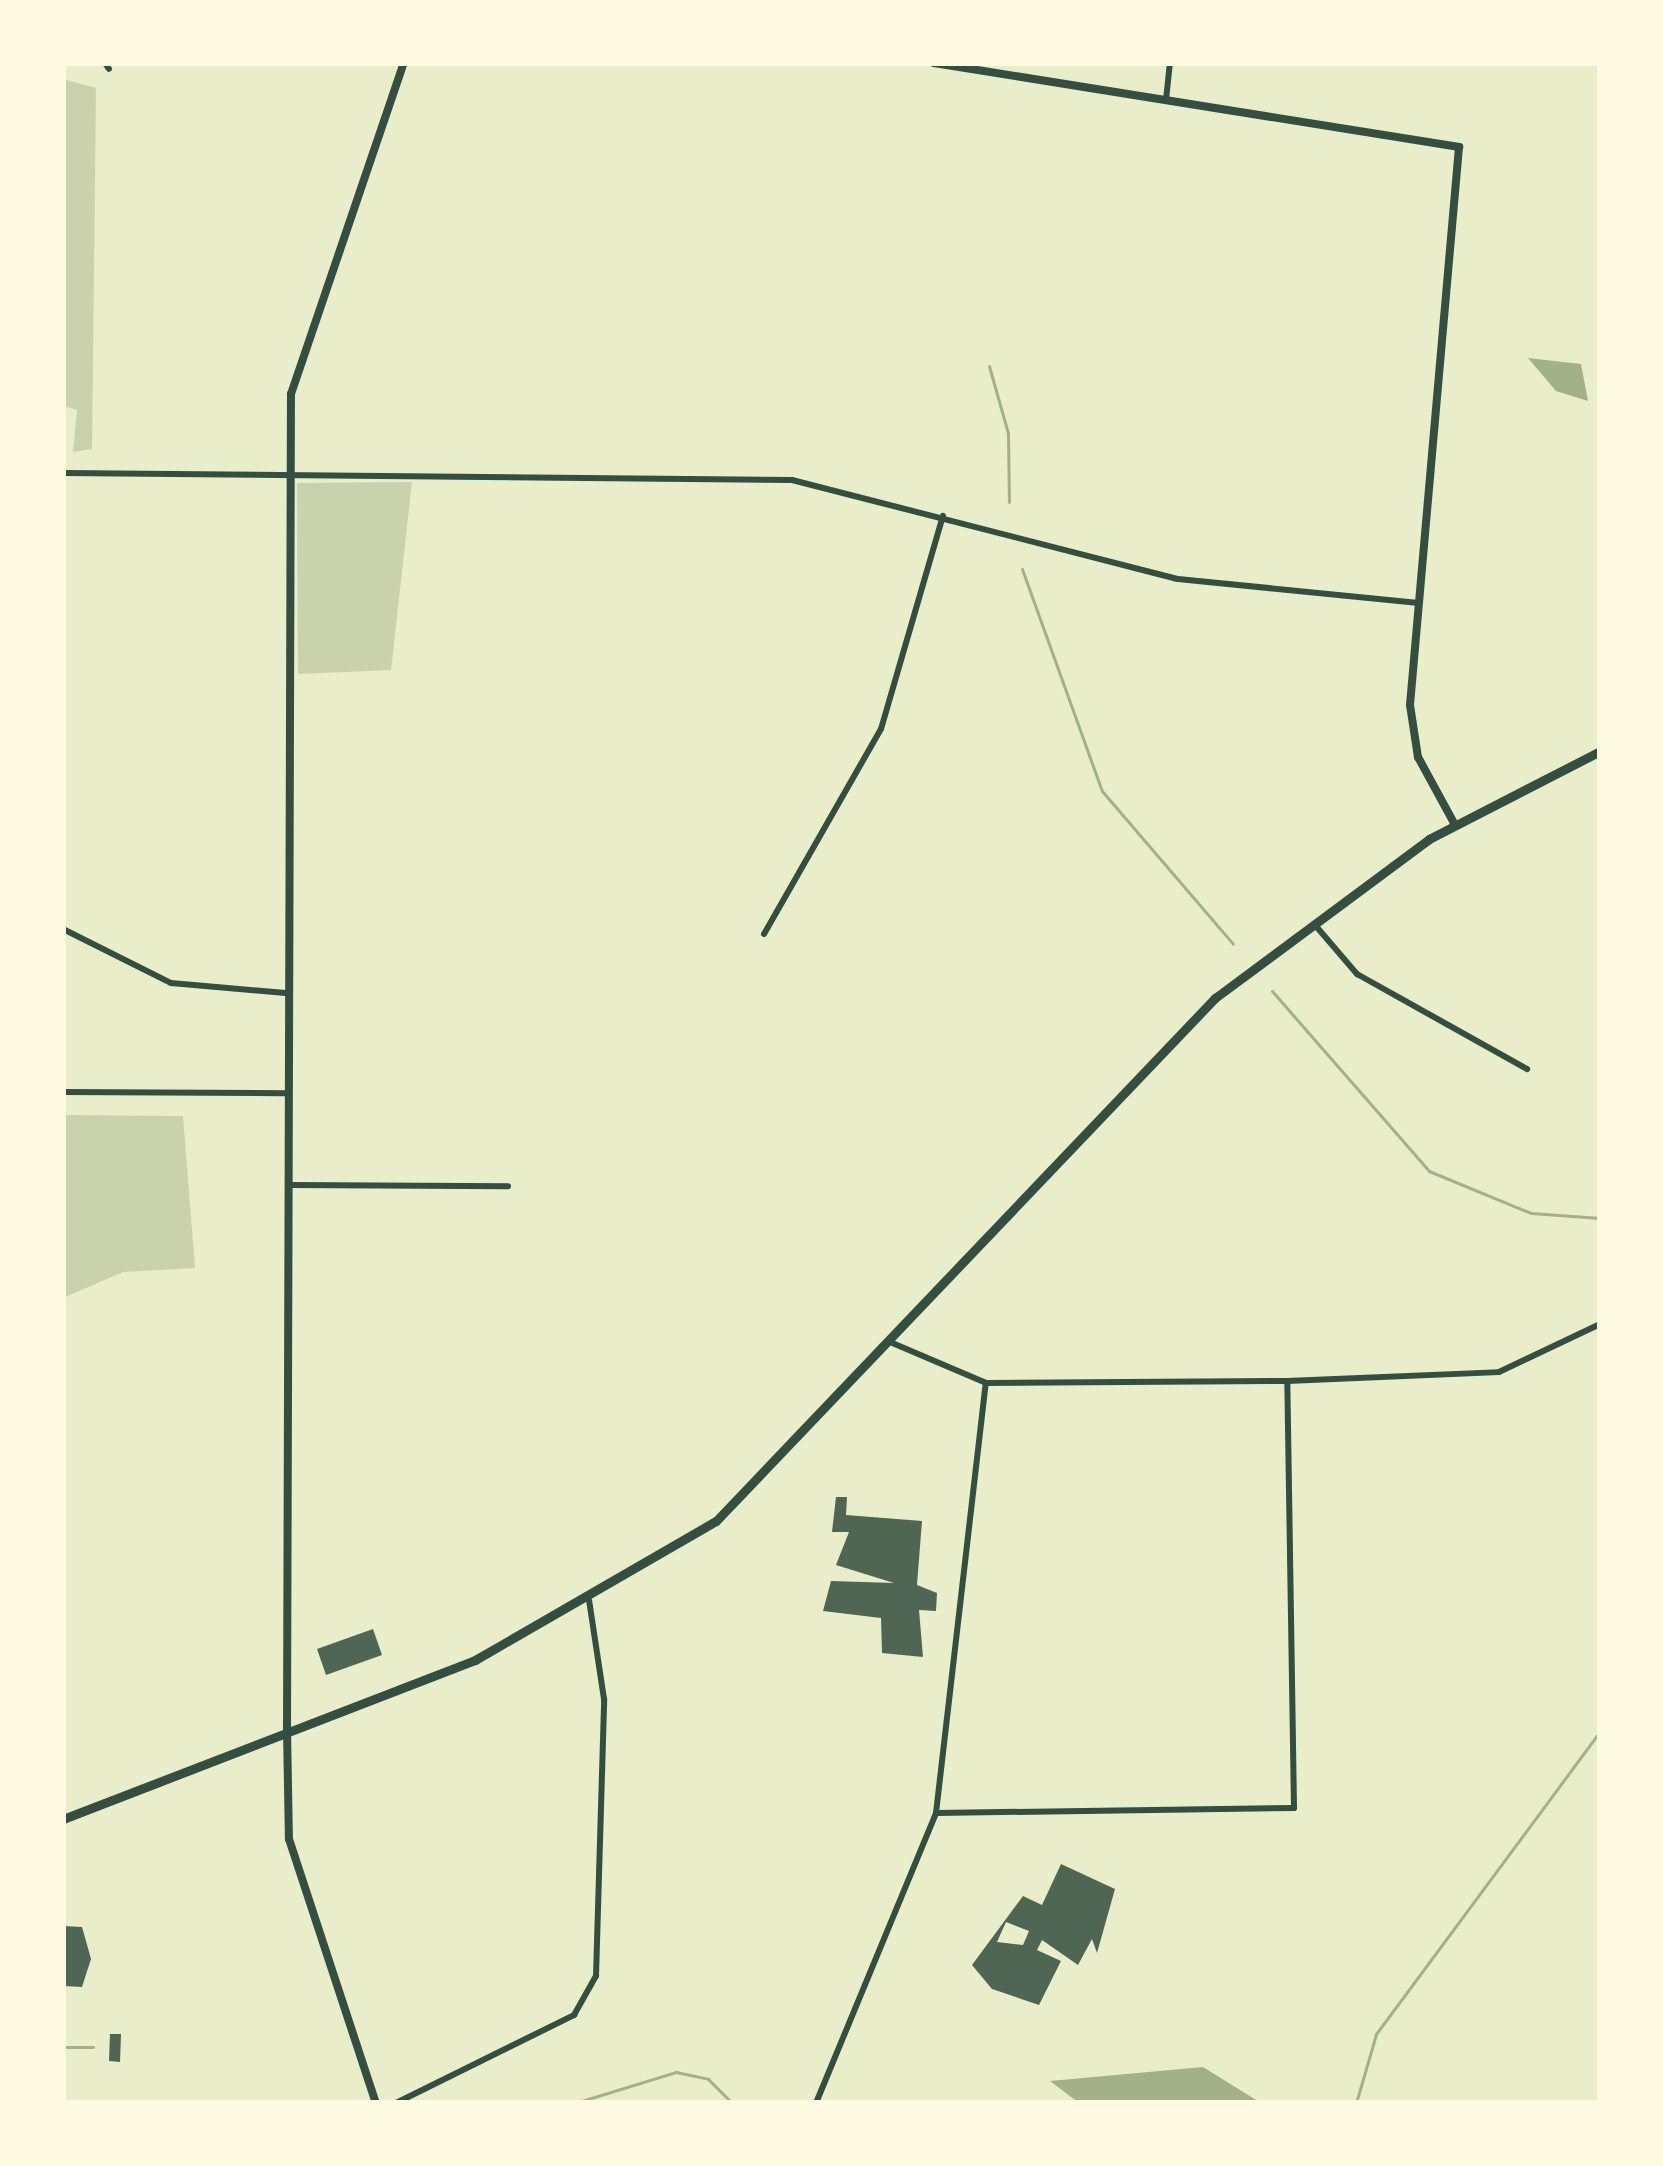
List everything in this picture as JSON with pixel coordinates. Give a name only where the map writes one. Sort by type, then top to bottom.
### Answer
[{"type":"main road","points":[[376,2103],[290,1839],[288,472],[299,356],[382,151],[404,63]]},
{"type":"main road","points":[[934,63],[1459,147],[1419,602],[1413,741],[1454,823]]},
{"type":"main road","points":[[63,1819],[475,1660],[589,1600],[744,1498],[1113,1095],[1313,921],[1454,823],[1600,751]]},
{"type":"street","points":[[1166,100],[1170,63]]},
{"type":"street","points":[[63,473],[769,478],[943,515],[1199,583],[1419,602]]},
{"type":"street","points":[[764,934],[880,729],[943,515]]},
{"type":"street","points":[[1313,921],[1358,974],[1527,1070]]},
{"type":"street","points":[[63,929],[171,983],[286,993]]},
{"type":"street","points":[[63,1092],[286,1093]]},
{"type":"street","points":[[286,1185],[508,1186]]},
{"type":"street","points":[[890,1342],[986,1384],[1287,1381],[1499,1372],[1600,1324]]},
{"type":"street","points":[[936,1814],[1294,1808],[1287,1381]]},
{"type":"street","points":[[816,2103],[936,1814],[986,1384]]},
{"type":"street","points":[[396,2103],[574,2015],[596,1976],[604,1700],[589,1600]]},
{"type":"shaded area","points":[[63,79],[96,88],[92,449],[73,452],[77,410],[63,406]]},
{"type":"shaded area","points":[[1528,358],[1581,364],[1588,401],[1556,391]]},
{"type":"shaded area","points":[[412,482],[391,670],[298,674],[297,483]]},
{"type":"shaded area","points":[[63,1115],[183,1116],[195,1268],[123,1272],[63,1298]]},
{"type":"shaded area","points":[[1203,2067],[1261,2103],[1079,2103],[1050,2081]]},
{"type":"building","points":[[836,1497],[847,1497],[846,1515],[922,1521],[917,1585],[937,1593],[936,1611],[919,1610],[923,1657],[882,1653],[881,1618],[823,1611],[831,1581],[894,1583],[836,1565],[849,1532],[832,1532]]},
{"type":"building","points":[[373,1629],[382,1655],[326,1675],[317,1649]]},
{"type":"building","points":[[1061,1864],[1115,1889],[1097,1953],[1092,1939],[1078,1965],[1042,1940],[1037,1950],[1061,1961],[1039,2005],[992,1989],[972,1965],[1023,1896],[1042,1905]],"holes":[[[1006,1922],[1029,1931],[1023,1945],[997,1942]]]},
{"type":"building","points":[[63,1926],[82,1927],[91,1959],[82,1987],[63,1986]]},
{"type":"building","points":[[110,2034],[121,2034],[120,2062],[109,2061]]},
{"type":"waterway","points":[[989,366],[1008,433],[1009,502]]},
{"type":"waterway","points":[[1022,569],[1102,791],[1233,944]]},
{"type":"waterway","points":[[1272,991],[1429,1171],[1531,1213],[1600,1218]]},
{"type":"waterway","points":[[1356,2103],[1376,2034],[1600,1731]]},
{"type":"waterway","points":[[63,2047],[93,2047]]},
{"type":"waterway","points":[[575,2103],[676,2072],[708,2079],[732,2103]]},
{"type":"waterway","points":[[1013,2103],[1076,2102]]}]
